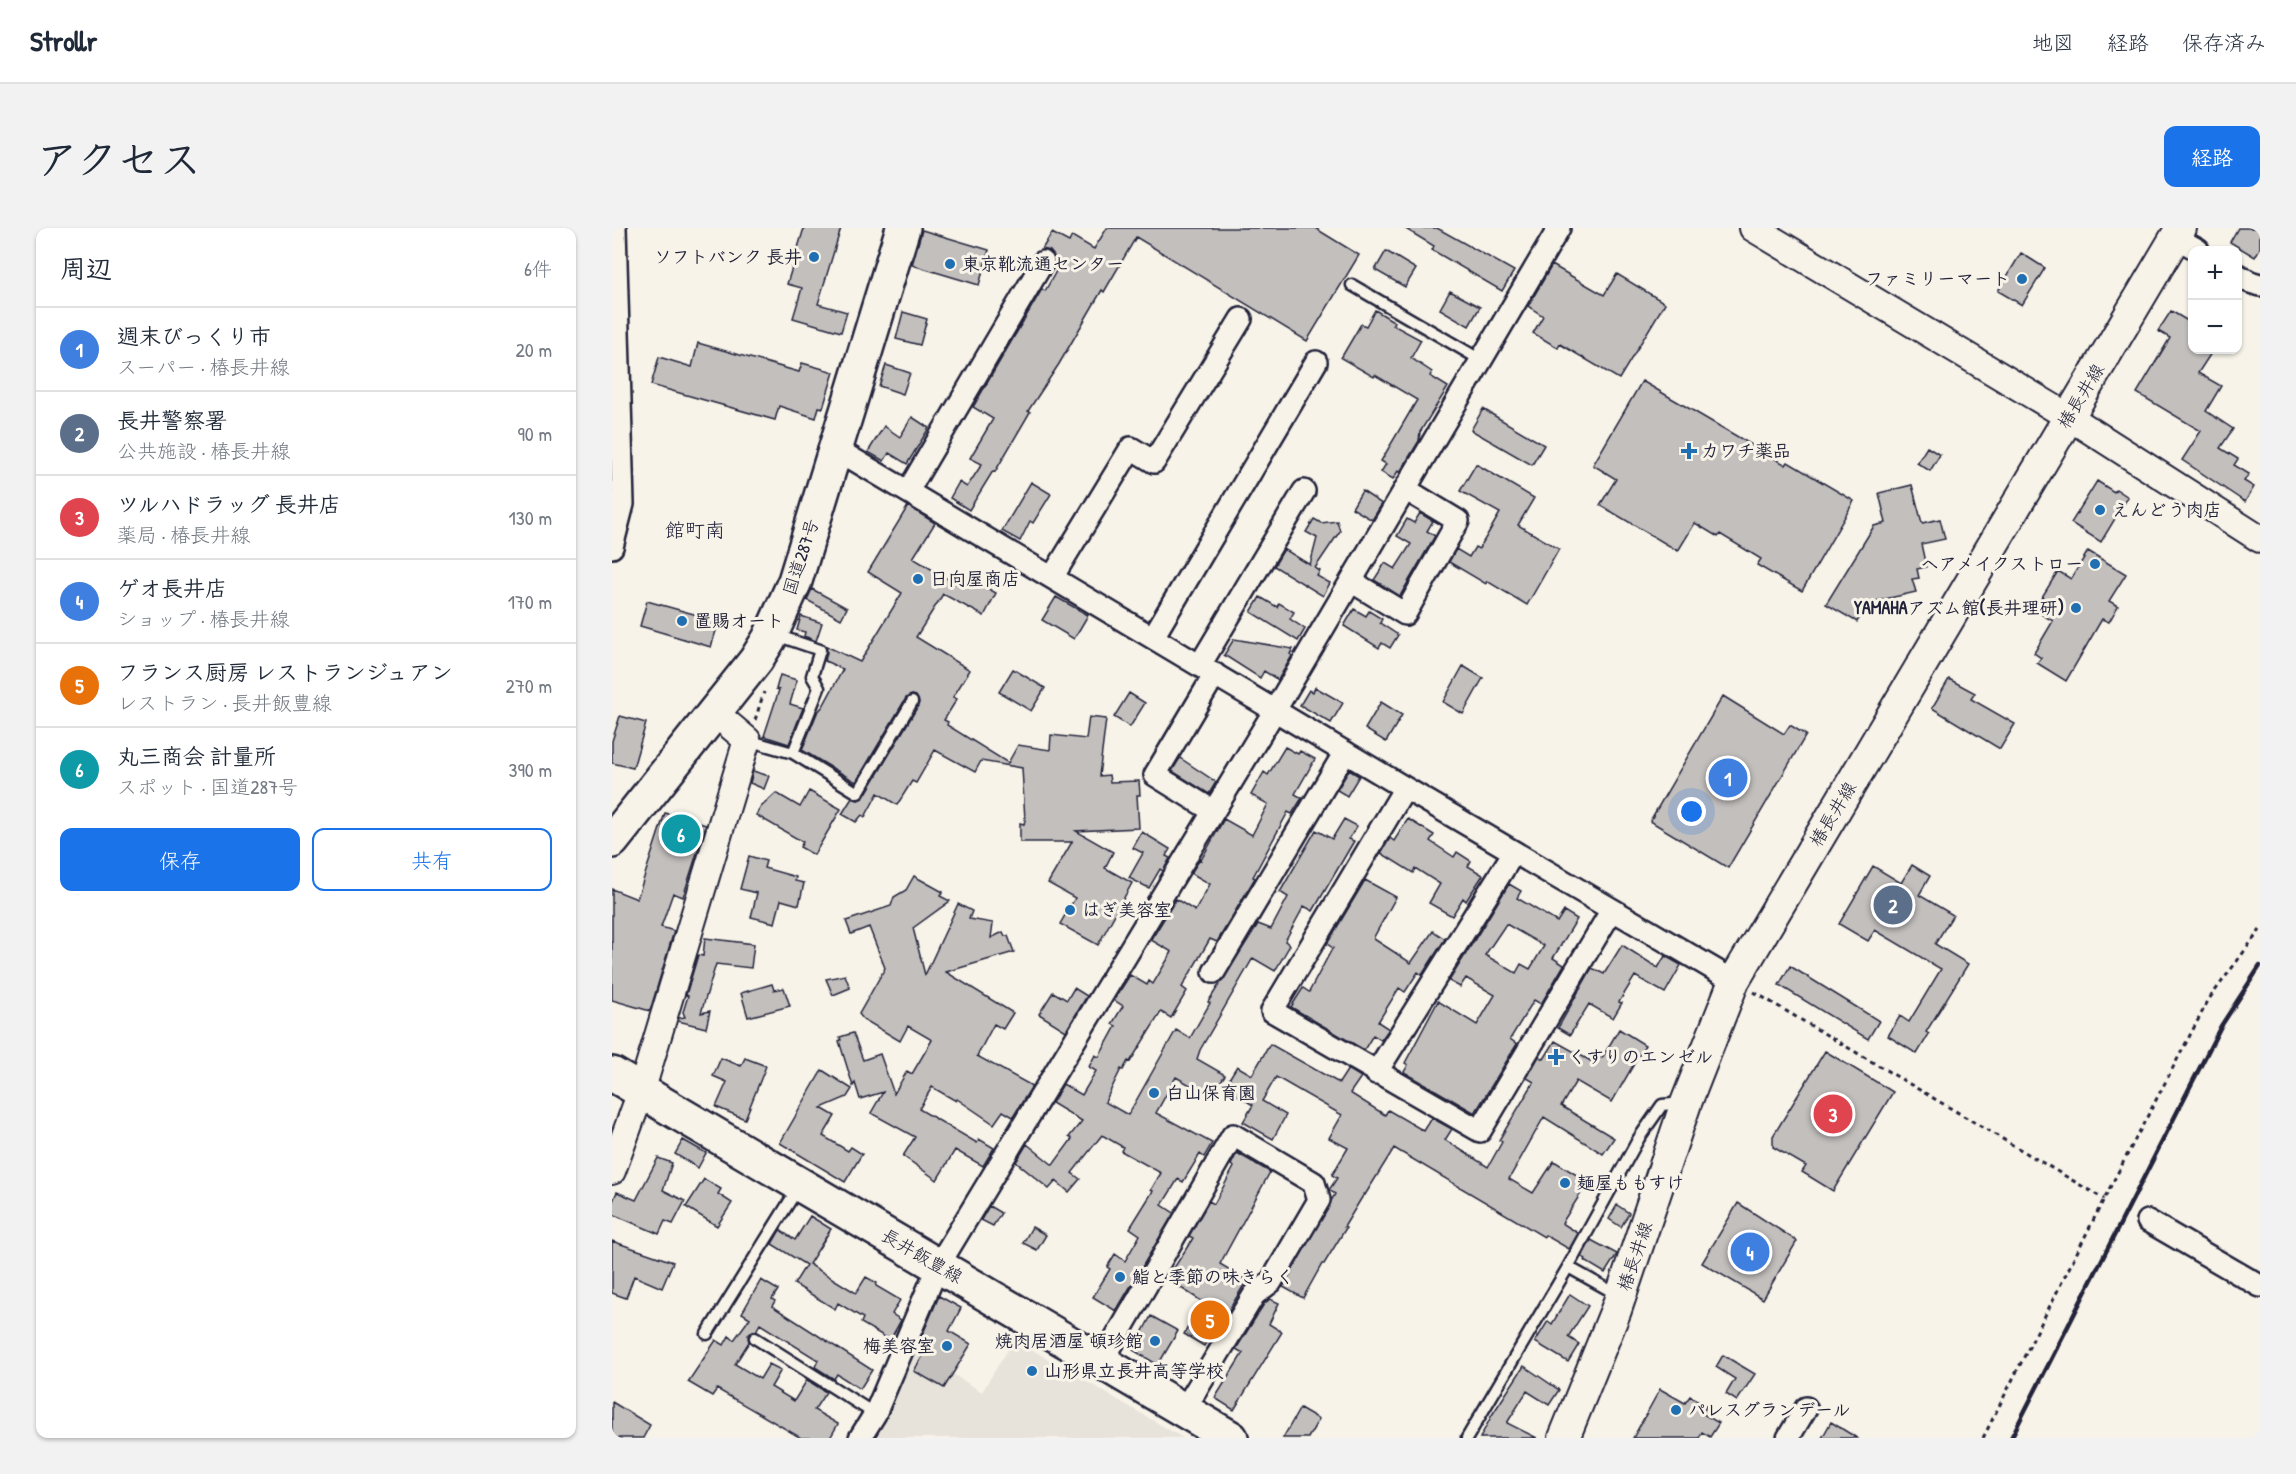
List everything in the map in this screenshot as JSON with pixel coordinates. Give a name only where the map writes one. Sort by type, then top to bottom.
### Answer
[{"type":"main road","name":"国道287号","points":[[612,841],[756,660],[771,634],[795,581],[903,228]]},
{"type":"main road","name":"椿長井線","points":[[1564,1438],[1621,1297],[1686,1103],[1734,981],[2069,417],[2184,238]]},
{"type":"main road","name":"長井飯豊線","points":[[612,1074],[1231,1438]]},
{"type":"street","points":[[612,547],[623,504],[615,228]]},
{"type":"street","points":[[860,1438],[875,1414],[939,1266],[1275,710],[1559,228]]},
{"type":"street","points":[[1754,228],[2069,417],[2260,539]]},
{"type":"street","points":[[908,491],[1043,262]]},
{"type":"street","points":[[2242,277],[2260,285]]},
{"type":"street","points":[[1053,576],[1131,448],[1154,462],[1241,319]]},
{"type":"street","points":[[1153,637],[1316,362]]},
{"type":"street","points":[[836,448],[1405,788],[1734,981]]},
{"type":"street","points":[[1351,581],[1405,614],[1458,521],[1405,489]]},
{"type":"street","points":[[1214,811],[1155,775],[1208,670],[1304,491]]},
{"type":"street","points":[[612,1171],[641,1092],[750,733],[715,713]]},
{"type":"street","points":[[1214,972],[1345,752]]},
{"type":"street","points":[[1405,788],[1272,1011],[1377,1073],[1480,1131],[1612,910]]},
{"type":"street","points":[[1377,1073],[1514,852]]},
{"type":"street","points":[[1102,1362],[1233,1135],[1254,1147],[1314,1183],[1319,1200],[1271,1282],[1254,1294],[1184,1410]]},
{"type":"street","points":[[2148,1221],[2260,1286]]},
{"type":"street","points":[[1788,1438],[1806,1408]]},
{"type":"lane","points":[[1352,285],[1481,360]]},
{"type":"lane","points":[[771,634],[820,650],[812,676],[819,688],[793,753]]},
{"type":"lane","points":[[750,733],[793,753],[858,794],[912,702]]},
{"type":"lane","points":[[1467,1438],[1568,1267],[1639,1138],[1662,1105],[1686,1103]]},
{"type":"lane","points":[[707,1334],[799,1185]]},
{"type":"lane","points":[[1568,1267],[1621,1297]]},
{"type":"lane","points":[[755,1338],[875,1414]]},
{"type":"path","points":[[750,733],[766,685]]},
{"type":"path","points":[[1983,1438],[2104,1199],[2209,999],[2260,930]]},
{"type":"path","points":[[1734,981],[2104,1199]]},
{"type":"shaded area","name":"山形県立長井高等学校","points":[[1014,1339],[1183,1438],[868,1438],[912,1349],[982,1392]]},
{"type":"building","points":[[804,228],[841,228],[818,304],[847,312],[841,332],[793,318],[802,288],[787,284]]},
{"type":"building","points":[[1107,228],[1315,228],[1359,255],[1307,341],[1136,237],[1104,292],[1102,290],[1059,364],[1028,411],[1030,412],[995,472],[993,471],[969,510],[950,498],[959,482],[967,487],[982,464],[970,458],[993,419],[973,407],[1042,289],[1045,291],[1060,264],[1050,251],[1042,249],[1052,233],[1069,242],[1072,236],[1094,249]]},
{"type":"building","points":[[1404,228],[1437,228],[1514,271],[1502,291],[1432,250],[1434,246]]},
{"type":"building","points":[[2238,228],[2260,228],[2260,248],[2255,257],[2242,249],[2242,246],[2230,242]]},
{"type":"building","points":[[922,230],[989,250],[979,285],[912,265]]},
{"type":"building","points":[[1386,251],[1416,269],[1405,287],[1375,270]]},
{"type":"building","name":"ファミリーマート","points":[[2021,253],[2045,268],[2022,305],[1998,291]]},
{"type":"building","points":[[1552,265],[1604,295],[1617,274],[1665,303],[1619,379],[1560,344],[1558,348],[1533,333],[1543,316],[1528,306]]},
{"type":"building","points":[[1450,291],[1480,307],[1469,326],[1440,309]]},
{"type":"building","points":[[1375,310],[1395,322],[1393,325],[1421,340],[1411,358],[1432,372],[1430,376],[1448,387],[1420,432],[1419,441],[1400,472],[1398,471],[1393,479],[1381,472],[1386,464],[1381,461],[1417,400],[1341,358],[1361,324],[1366,326]]},
{"type":"building","points":[[2171,311],[2188,321],[2188,354],[2210,354],[2198,373],[2221,386],[2206,411],[2233,429],[2220,448],[2238,459],[2234,465],[2249,474],[2244,481],[2254,487],[2245,502],[2182,460],[2201,431],[2137,393],[2170,338],[2158,331]]},
{"type":"building","points":[[903,312],[927,319],[920,345],[896,339]]},
{"type":"building","points":[[698,343],[799,372],[802,363],[834,372],[823,408],[819,407],[816,418],[779,406],[775,420],[651,385],[659,357],[692,367]]},
{"type":"building","points":[[886,365],[910,373],[903,394],[879,386]]},
{"type":"building","points":[[1642,381],[1786,465],[1788,462],[1854,501],[1802,591],[1757,565],[1761,559],[1720,534],[1718,537],[1695,523],[1678,551],[1600,505],[1616,479],[1593,465]]},
{"type":"building","points":[[1483,409],[1544,445],[1532,465],[1471,430]]},
{"type":"building","points":[[912,417],[929,428],[907,464],[889,453],[884,461],[868,452],[884,426],[900,437]]},
{"type":"building","points":[[1927,447],[1940,455],[1930,471],[1917,463]]},
{"type":"building","points":[[1476,464],[1534,498],[1518,525],[1559,549],[1527,605],[1449,562],[1456,549],[1469,557],[1475,547],[1479,549],[1500,513],[1460,491]]},
{"type":"building","name":"えんどう肉店","points":[[2097,481],[2114,492],[2116,489],[2128,497],[2101,542],[2071,523]]},
{"type":"building","points":[[1031,482],[1051,494],[1033,523],[1030,521],[1020,541],[1002,531]]},
{"type":"building","points":[[1912,485],[1922,523],[1940,519],[1945,539],[1921,544],[1926,567],[1917,569],[1919,578],[1912,579],[1916,592],[1868,603],[1857,622],[1826,604],[1874,526],[1886,523],[1879,493]]},
{"type":"building","points":[[1362,491],[1382,504],[1372,520],[1352,508]]},
{"type":"building","points":[[908,506],[935,523],[913,558],[954,583],[960,573],[996,593],[984,616],[943,594],[916,637],[970,670],[953,697],[957,699],[944,720],[948,722],[947,725],[1008,763],[1018,745],[1050,750],[1051,735],[1086,739],[1089,717],[1106,719],[1099,776],[1109,775],[1110,782],[1139,781],[1140,795],[1137,795],[1139,828],[1076,831],[1113,852],[1105,868],[1132,883],[1098,945],[1060,924],[1075,898],[1048,883],[1072,842],[1020,842],[1020,823],[1024,824],[1025,820],[1022,768],[981,761],[975,772],[935,750],[916,783],[912,781],[897,805],[878,793],[865,817],[862,815],[856,822],[842,814],[852,798],[858,800],[864,797],[918,706],[916,696],[906,698],[856,782],[802,750],[817,713],[843,669],[825,661],[826,646],[860,662],[902,593],[868,572]]},
{"type":"building","points":[[1420,513],[1433,521],[1427,531],[1435,536],[1400,596],[1374,580],[1385,563],[1395,569],[1411,544],[1397,536],[1407,519],[1414,523]]},
{"type":"building","points":[[1314,519],[1321,523],[1337,521],[1340,531],[1315,568],[1320,571],[1317,576],[1330,583],[1323,596],[1274,566],[1284,549],[1310,565],[1317,538],[1306,532]]},
{"type":"building","points":[[2088,551],[2126,574],[2109,601],[2118,606],[2109,622],[2102,619],[2066,681],[2037,663],[2041,658],[2034,653],[2053,621],[2034,610],[2058,571],[2071,579]]},
{"type":"building","points":[[812,589],[847,608],[841,619],[807,600]]},
{"type":"building","points":[[1056,597],[1088,615],[1074,639],[1042,620]]},
{"type":"building","points":[[1260,597],[1277,607],[1279,603],[1294,612],[1290,619],[1305,629],[1298,641],[1251,612]]},
{"type":"building","points":[[647,601],[719,621],[711,647],[640,626]]},
{"type":"building","points":[[1354,609],[1366,616],[1369,611],[1382,619],[1380,623],[1398,635],[1390,648],[1382,643],[1379,648],[1344,626]]},
{"type":"building","points":[[801,616],[822,623],[816,641],[804,636],[805,632],[797,630]]},
{"type":"building","points":[[1234,639],[1293,649],[1290,654],[1292,656],[1278,680],[1264,671],[1260,678],[1224,655]]},
{"type":"building","points":[[1463,666],[1483,678],[1463,714],[1443,702]]},
{"type":"building","points":[[1013,669],[1045,688],[1031,711],[999,692]]},
{"type":"building","points":[[780,675],[797,680],[790,704],[803,708],[789,744],[764,736],[779,690],[776,689]]},
{"type":"building","points":[[1949,679],[1975,693],[1971,699],[2015,724],[2000,749],[1932,708]]},
{"type":"building","points":[[1315,687],[1343,703],[1331,723],[1300,705],[1309,690],[1313,692]]},
{"type":"building","points":[[1129,693],[1145,703],[1130,727],[1114,717]]},
{"type":"building","points":[[1723,696],[1784,734],[1790,725],[1806,735],[1728,868],[1650,821]]},
{"type":"building","points":[[1381,702],[1402,715],[1386,742],[1365,729]]},
{"type":"building","points":[[620,716],[646,723],[633,768],[612,763],[612,741]]},
{"type":"building","points":[[1285,747],[1298,754],[1300,751],[1315,759],[1295,794],[1302,798],[1292,814],[1288,812],[1253,877],[1255,878],[1217,942],[1210,939],[1182,987],[1187,991],[1171,1018],[1161,1012],[1130,1062],[1128,1061],[1123,1070],[1121,1069],[1105,1102],[1128,1115],[1176,1030],[1190,1038],[1210,1003],[1208,1002],[1258,924],[1271,929],[1288,897],[1280,892],[1316,830],[1332,839],[1344,819],[1357,826],[1349,839],[1354,841],[1313,911],[1304,906],[1285,941],[1290,945],[1275,971],[1253,958],[1200,1050],[1197,1059],[1225,1075],[1216,1089],[1211,1086],[1206,1094],[1176,1077],[1156,1113],[1212,1143],[1204,1157],[1200,1154],[1183,1182],[1178,1179],[1162,1205],[1174,1213],[1116,1311],[1093,1297],[1110,1269],[1107,1267],[1115,1254],[1125,1261],[1140,1235],[1130,1228],[1153,1191],[1151,1190],[1161,1173],[1121,1151],[1123,1147],[1102,1135],[1072,1173],[1080,1179],[1069,1192],[1056,1181],[1049,1189],[1016,1162],[1027,1144],[1053,1165],[1072,1139],[1069,1137],[1082,1121],[1052,1103],[1063,1084],[1082,1095],[1096,1071],[1089,1067],[1095,1055],[1099,1057],[1116,1026],[1112,1024],[1123,1006],[1114,1000],[1130,975],[1147,985],[1149,981],[1153,984],[1172,952],[1151,940],[1176,899],[1195,911],[1210,884],[1191,873],[1224,819],[1252,835],[1268,804],[1251,795],[1264,772],[1268,775]]},
{"type":"building","points":[[1180,758],[1216,782],[1209,794],[1172,771]]},
{"type":"building","points":[[1349,770],[1359,776],[1347,796],[1337,790]]},
{"type":"building","points":[[753,771],[769,776],[764,789],[750,783]]},
{"type":"building","points":[[809,791],[841,809],[814,855],[800,847],[803,842],[756,815],[776,793],[800,807]]},
{"type":"building","points":[[665,813],[706,825],[683,897],[673,893],[661,927],[674,931],[650,1011],[612,1000],[612,889],[637,899]]},
{"type":"building","points":[[1408,819],[1434,835],[1430,841],[1454,857],[1457,852],[1471,861],[1468,866],[1483,875],[1466,901],[1463,898],[1452,916],[1429,903],[1440,884],[1415,868],[1413,873],[1381,853],[1390,838],[1394,841]]},
{"type":"building","points":[[1142,832],[1170,849],[1166,856],[1170,858],[1163,871],[1160,869],[1149,888],[1129,878],[1143,853],[1133,848]]},
{"type":"building","points":[[749,856],[766,861],[764,868],[796,877],[795,881],[804,883],[799,905],[781,900],[775,923],[751,917],[757,893],[740,889]]},
{"type":"building","points":[[1912,865],[1930,876],[1919,895],[1953,915],[1935,944],[1968,964],[1926,1032],[1929,1034],[1917,1054],[1888,1036],[1900,1016],[1909,1022],[1941,969],[1875,930],[1868,941],[1839,924],[1873,866],[1901,883]]},
{"type":"building","points":[[914,876],[943,892],[940,896],[950,901],[913,928],[925,975],[958,904],[972,911],[969,919],[993,923],[991,938],[1003,932],[1005,936],[1008,936],[1014,952],[946,972],[1013,1013],[1003,1029],[994,1024],[977,1056],[1032,1086],[1013,1117],[1003,1111],[994,1124],[957,1099],[956,1101],[932,1087],[919,1109],[977,1143],[979,1139],[994,1148],[983,1166],[955,1150],[937,1180],[903,1156],[915,1137],[871,1113],[883,1092],[860,1099],[855,1083],[853,1086],[839,1041],[840,1037],[853,1033],[863,1060],[880,1054],[894,1094],[907,1071],[912,1074],[932,1040],[908,1026],[900,1041],[863,1019],[859,1014],[885,968],[869,927],[851,934],[846,921],[891,906],[894,897],[906,890]]},
{"type":"building","points":[[1365,880],[1396,897],[1374,939],[1411,963],[1433,931],[1445,939],[1422,975],[1418,972],[1405,992],[1399,988],[1378,1022],[1389,1029],[1381,1040],[1373,1035],[1364,1050],[1291,1007],[1303,988],[1309,992],[1333,948],[1327,944]]},
{"type":"building","points":[[1509,884],[1521,891],[1517,898],[1557,922],[1564,911],[1577,919],[1553,958],[1564,965],[1541,1004],[1534,1000],[1510,1039],[1517,1044],[1475,1113],[1404,1072],[1408,1065],[1405,1063],[1438,1001],[1477,1025],[1495,995],[1466,978],[1460,987],[1449,981]],"holes":[[[1506,924],[1544,946],[1530,969],[1521,964],[1516,973],[1485,955]]]},
{"type":"building","points":[[705,938],[754,944],[751,968],[716,964],[701,1013],[710,1011],[706,1028],[678,1021],[679,1018],[685,1017],[683,1012],[688,996],[686,995],[698,955],[703,956]]},
{"type":"building","points":[[1622,945],[1658,968],[1665,956],[1681,965],[1665,993],[1635,976],[1619,1002],[1622,1003],[1613,1018],[1589,1004],[1570,1035],[1558,1028],[1592,968],[1604,974]]},
{"type":"building","points":[[1790,966],[1879,1021],[1868,1039],[1779,985]]},
{"type":"building","points":[[845,975],[850,988],[833,995],[826,979]]},
{"type":"building","points":[[772,984],[774,990],[784,988],[790,1006],[748,1017],[741,993]]},
{"type":"building","points":[[1074,988],[1087,996],[1066,1031],[1039,1014],[1053,992],[1067,1000]]},
{"type":"building","points":[[1619,1029],[1645,1045],[1612,1102],[1576,1081],[1561,1106],[1614,1138],[1603,1154],[1544,1117],[1509,1179],[1533,1193],[1554,1161],[1588,1182],[1562,1223],[1578,1233],[1569,1249],[1545,1235],[1544,1237],[1394,1148],[1303,1298],[1283,1287],[1335,1194],[1329,1190],[1337,1178],[1332,1175],[1348,1148],[1329,1138],[1342,1115],[1276,1077],[1262,1101],[1286,1115],[1273,1139],[1243,1122],[1253,1105],[1224,1087],[1237,1066],[1252,1075],[1270,1044],[1339,1083],[1348,1069],[1361,1077],[1350,1093],[1385,1115],[1388,1110],[1424,1131],[1432,1118],[1452,1129],[1445,1140],[1488,1167],[1502,1142],[1499,1140],[1534,1082],[1527,1078],[1539,1056],[1544,1059],[1555,1041],[1596,1064]]},
{"type":"building","points":[[1825,1051],[1893,1092],[1833,1191],[1802,1172],[1806,1166],[1773,1147],[1773,1136]]},
{"type":"building","points":[[721,1058],[741,1066],[745,1058],[766,1066],[745,1119],[716,1107],[727,1082],[713,1076]]},
{"type":"building","points":[[822,1070],[852,1089],[847,1097],[821,1108],[835,1116],[823,1136],[848,1151],[851,1147],[862,1154],[845,1182],[780,1143]]},
{"type":"building","points":[[683,1140],[706,1153],[698,1168],[675,1154]]},
{"type":"building","points":[[1237,1153],[1270,1172],[1220,1264],[1247,1280],[1214,1335],[1211,1333],[1204,1346],[1184,1334],[1203,1302],[1167,1279],[1193,1238],[1189,1236],[1209,1201],[1214,1204],[1234,1167],[1231,1165]]},
{"type":"building","points":[[658,1158],[672,1163],[663,1190],[685,1201],[673,1224],[665,1221],[659,1234],[612,1214],[612,1203],[617,1192],[636,1200]]},
{"type":"building","points":[[704,1179],[721,1189],[718,1194],[732,1203],[717,1226],[686,1207]]},
{"type":"building","points":[[1738,1203],[1797,1241],[1763,1299],[1702,1263]]},
{"type":"building","points":[[1617,1205],[1629,1213],[1621,1227],[1609,1219]]},
{"type":"building","points":[[989,1206],[1001,1213],[993,1226],[981,1220]]},
{"type":"building","points":[[810,1216],[831,1229],[809,1264],[856,1293],[866,1277],[877,1283],[876,1286],[900,1300],[892,1314],[901,1320],[890,1340],[861,1323],[863,1318],[838,1303],[835,1309],[794,1284],[806,1265],[772,1244],[780,1230],[795,1240]]},
{"type":"building","points":[[1032,1227],[1046,1235],[1037,1250],[1023,1243]]},
{"type":"building","points":[[1591,1240],[1617,1254],[1605,1273],[1582,1257]]},
{"type":"building","points":[[612,1241],[673,1262],[662,1288],[634,1276],[626,1298],[612,1293]]},
{"type":"building","points":[[761,1280],[778,1290],[772,1299],[775,1301],[772,1306],[872,1370],[860,1389],[837,1374],[834,1379],[815,1367],[818,1360],[760,1324],[756,1331],[748,1335],[749,1342],[735,1364],[760,1379],[769,1364],[781,1370],[771,1387],[794,1401],[807,1380],[826,1392],[814,1410],[838,1424],[830,1438],[801,1438],[717,1389],[712,1396],[688,1382],[716,1340],[724,1345],[729,1336],[734,1340],[750,1318],[742,1313]]},
{"type":"building","points":[[1570,1294],[1588,1306],[1568,1337],[1579,1344],[1568,1362],[1535,1342],[1548,1321],[1552,1324]]},
{"type":"building","points":[[939,1296],[961,1308],[949,1331],[971,1344],[944,1388],[914,1371],[928,1347],[924,1345],[927,1341],[921,1338]]},
{"type":"building","points":[[1270,1299],[1279,1303],[1269,1324],[1282,1332],[1234,1410],[1215,1398],[1243,1353],[1236,1349],[1264,1304]]},
{"type":"building","name":"焼肉居酒屋 頓珍館","points":[[1151,1316],[1178,1331],[1158,1365],[1133,1350]]},
{"type":"building","points":[[1723,1355],[1755,1374],[1737,1401],[1726,1394],[1735,1379],[1716,1367]]},
{"type":"building","points":[[1524,1366],[1559,1390],[1549,1405],[1527,1391],[1507,1423],[1537,1438],[1480,1438],[1492,1415]]},
{"type":"building","name":"パレスグランデール","points":[[1660,1389],[1685,1403],[1690,1396],[1706,1406],[1703,1414],[1719,1423],[1710,1437],[1702,1432],[1699,1438],[1633,1438]]},
{"type":"building","points":[[612,1402],[650,1425],[643,1438],[612,1438]]},
{"type":"building","points":[[1300,1408],[1319,1419],[1308,1438],[1283,1438]]},
{"type":"building","points":[[1831,1422],[1857,1438],[1822,1438]]},
{"type":"railway","points":[[2011,1438],[2221,1026],[2260,966]]},
{"type":"place","name":"ソフトバンク 長井","points":[[814,257]]},
{"type":"place","name":"東京靴流通センター","points":[[950,264]]},
{"type":"place","name":"ファミリーマート","points":[[2022,279]]},
{"type":"place","name":"カワチ薬品","points":[[1689,451]]},
{"type":"place","name":"えんどう肉店","points":[[2100,510]]},
{"type":"place","name":"ヘアメイクストロー","points":[[2095,564]]},
{"type":"place","name":"日向屋商店","points":[[918,579]]},
{"type":"place","name":"YAMAHAアズム館(長井理研)","points":[[2076,608]]},
{"type":"place","name":"置賜オート","points":[[682,621]]},
{"type":"place","name":"週末びっくり市","points":[[1728,778]]},
{"type":"place","name":"丸三商会 計量所","points":[[681,834]]},
{"type":"place","name":"長井警察署","points":[[1893,905]]},
{"type":"place","name":"はぎ美容室","points":[[1070,910]]},
{"type":"place","name":"くすりのエンゼル","points":[[1556,1057]]},
{"type":"place","name":"白山保育園","points":[[1154,1093]]},
{"type":"place","name":"ツルハドラッグ 長井店","points":[[1833,1114]]},
{"type":"place","name":"麺屋ももすけ","points":[[1565,1183]]},
{"type":"place","name":"ゲオ長井店","points":[[1750,1252]]},
{"type":"place","name":"鮨と季節の味きらく","points":[[1120,1277]]},
{"type":"place","name":"フランス厨房 レストランジュアン","points":[[1210,1320]]},
{"type":"place","name":"焼肉居酒屋 頓珍館","points":[[1155,1341]]},
{"type":"place","name":"梅美容室","points":[[947,1346]]},
{"type":"place","name":"山形県立長井高等学校","points":[[1032,1371]]},
{"type":"place","name":"パレスグランデール","points":[[1676,1410]]},
{"type":"district","name":"館町南","points":[[695,530]]}]
